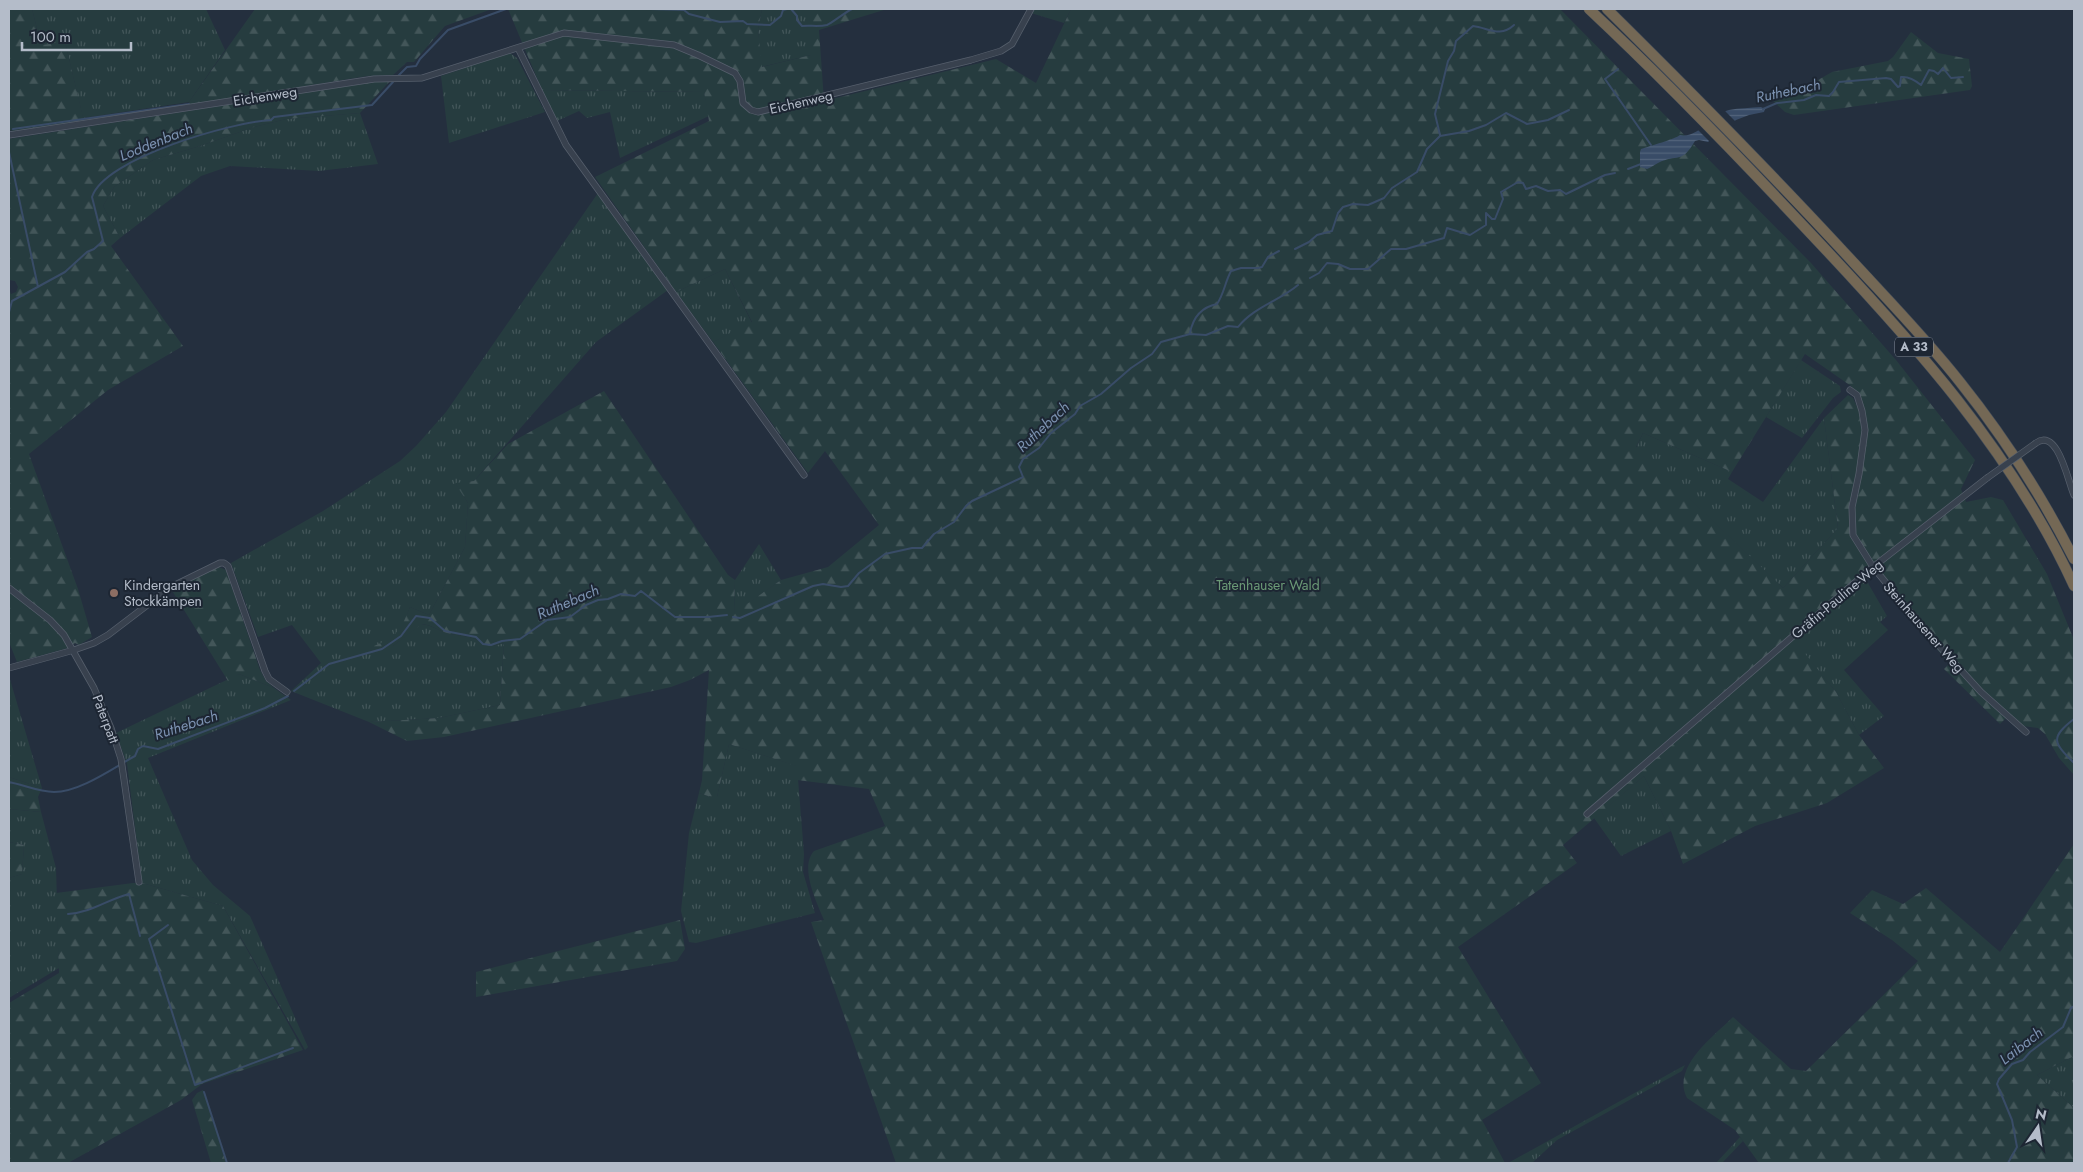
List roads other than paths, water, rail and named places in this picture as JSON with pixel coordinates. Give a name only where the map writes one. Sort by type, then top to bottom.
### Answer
[{"type":"highway","name":"A 33","points":[[1590,9],[1705,123],[1840,264],[1950,390],[2018,484],[2049,536],[2074,586]]},
{"type":"highway","name":"A 33","points":[[1607,9],[1728,129],[1863,272],[1959,380],[1992,423],[2026,474],[2059,529],[2074,559]]},
{"type":"street","name":"Eichenweg","points":[[9,135],[374,78],[422,78],[564,32],[674,45],[735,73],[740,81],[743,103],[751,110],[758,112],[1001,51],[1012,44],[1031,9]]},
{"type":"street","points":[[518,48],[566,145],[804,475]]},
{"type":"street","name":"Steinhausener Weg","points":[[1850,390],[1857,395],[1865,430],[1860,474],[1852,507],[1853,535],[1873,567],[1929,635],[1981,692],[2026,732]]},
{"type":"street","name":"Gräfin-Pauline-Weg","points":[[1587,814],[1873,567],[2040,439],[2050,441],[2065,465],[2074,496]]},
{"type":"street","points":[[9,668],[74,650],[108,635],[171,587],[220,563],[224,563],[228,566],[265,671],[269,679],[287,692]]},
{"type":"street","name":"Paterpatt","points":[[9,588],[50,620],[64,635],[94,688],[121,758],[139,882]]},
{"type":"water","points":[[1761,107],[1765,109],[1764,112],[1736,120],[1708,142],[1695,141],[1682,156],[1665,160],[1647,169],[1640,167],[1641,149],[1700,130],[1729,110]]},
{"type":"waterway","name":"Loddenbach","points":[[398,76],[407,67],[416,66],[420,59],[448,30],[506,9]]},
{"type":"waterway","name":"Loddenbach","points":[[650,9],[684,10],[689,14],[720,22],[743,21],[747,24],[770,25],[781,16],[783,10],[787,9]]},
{"type":"waterway","name":"Loddenbach","points":[[791,9],[802,26],[827,25],[852,9]]},
{"type":"waterway","points":[[1440,135],[1435,114],[1448,61],[1454,51],[1456,41],[1473,26],[1499,32],[1509,29],[1514,25]]},
{"type":"waterway","name":"Ruthebach","points":[[1763,109],[1777,103],[1804,100],[1816,95],[1829,96],[1839,82],[1886,78],[1891,79],[1898,87],[1900,86],[1901,77],[1907,77],[1921,85],[1929,70],[1938,74],[1943,68],[1951,78],[1963,77]]},
{"type":"waterway","points":[[1618,69],[1605,79],[1651,145]]},
{"type":"waterway","name":"Loddenbach","points":[[9,312],[12,301],[65,272],[87,252],[103,241],[92,197],[102,183],[120,169],[144,156],[172,145],[229,127],[271,120],[274,117],[372,105],[393,82]]},
{"type":"waterway","points":[[13,129],[189,104]]},
{"type":"waterway","points":[[1295,249],[1309,242],[1317,235],[1332,231],[1338,213],[1343,207],[1353,204],[1368,205],[1384,198],[1392,188],[1417,172],[1427,149],[1440,136],[1469,131],[1486,125],[1506,113],[1527,124],[1548,120],[1569,110]]},
{"type":"waterway","points":[[9,140],[9,152],[38,287]]},
{"type":"waterway","name":"Ruthebach","points":[[1628,169],[1641,164]]},
{"type":"waterway","name":"Ruthebach","points":[[1310,278],[1319,273],[1327,263],[1338,264],[1350,269],[1368,269],[1391,249],[1406,249],[1444,238],[1447,228],[1470,235],[1486,225],[1486,213],[1492,219],[1495,219],[1503,199],[1501,192],[1518,182],[1523,183],[1526,189],[1536,186],[1548,191],[1560,190],[1566,194],[1605,175],[1615,173]]},
{"type":"waterway","points":[[1190,333],[1193,322],[1199,314],[1203,310],[1217,304],[1231,271],[1241,268],[1262,267],[1268,257],[1279,251]]},
{"type":"waterway","name":"Ruthebach","points":[[733,617],[740,618],[813,586],[823,584],[841,587],[848,586],[859,573],[885,554],[912,548],[922,548],[934,534],[954,522],[972,501],[1023,477],[1019,467],[1023,459],[1039,448],[1051,433],[1075,414],[1080,406],[1101,394],[1131,368],[1152,354],[1161,342],[1190,334],[1206,335],[1228,326],[1238,327],[1251,314],[1298,285]]},
{"type":"waterway","name":"Ruthebach","points":[[294,691],[329,664],[382,649],[401,636],[416,616],[430,618],[445,631],[476,637],[483,644],[491,645],[502,641],[520,639],[547,620],[570,617],[586,605],[598,600],[608,599],[621,594],[635,596],[641,591],[675,617],[727,615]]},
{"type":"waterway","name":"Ruthebach","points":[[9,782],[48,792],[75,788],[96,779],[135,756],[138,749],[143,746],[158,749],[265,708],[288,696]]},
{"type":"waterway","name":"Laibach","points":[[2074,719],[2061,731],[2057,741],[2062,750],[2074,763]]},
{"type":"waterway","points":[[68,914],[85,911],[129,894],[140,936]]},
{"type":"waterway","points":[[168,925],[149,939],[195,1085],[293,1048]]},
{"type":"waterway","name":"Laibach","points":[[2008,1163],[2017,1147],[2012,1120],[1997,1084],[1999,1079],[2012,1064],[2023,1060],[2030,1052],[2063,1027],[2071,1008],[2074,1006]]},
{"type":"waterway","points":[[204,1092],[227,1163]]},
{"type":"place","name":"Kindergarten Stockkämpen","points":[[114,593]]},
{"type":"park label","name":"Tatenhauser Wald","points":[[1268,585]]}]
